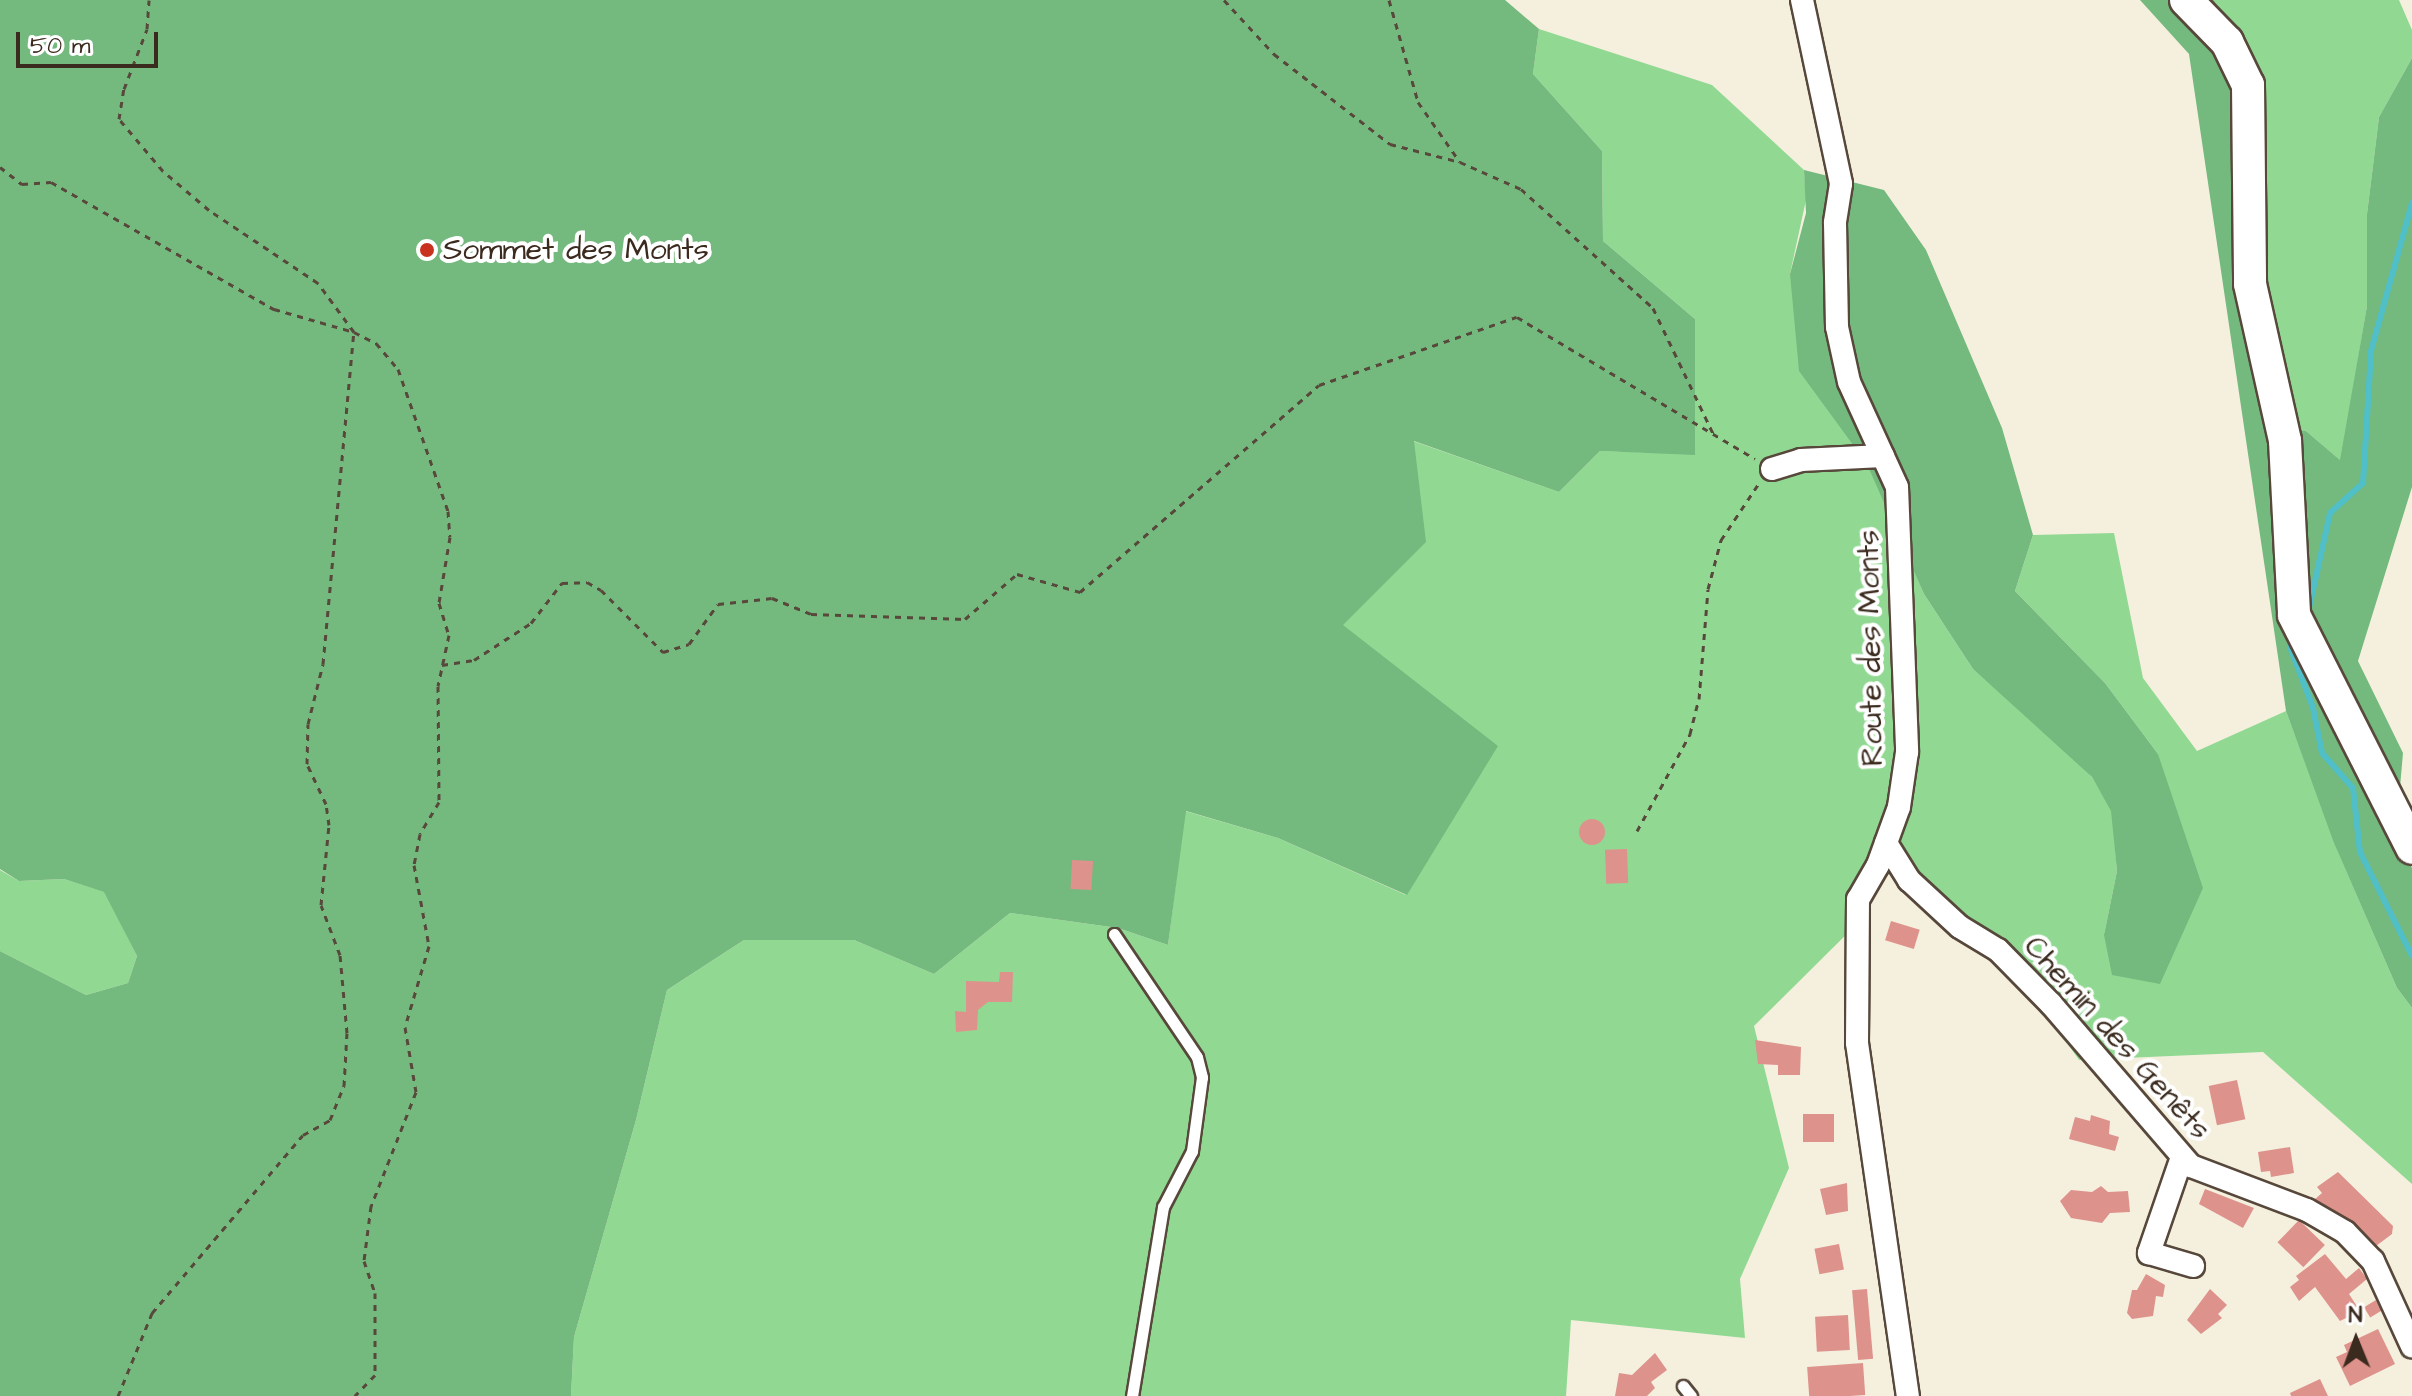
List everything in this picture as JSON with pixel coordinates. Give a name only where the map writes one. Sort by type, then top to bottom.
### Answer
[{"type":"street","name":"Route des Monts","points":[[1802,0],[1841,184],[1835,223],[1837,327],[1849,382],[1897,487],[1907,752],[1899,807],[1886,843],[1858,899],[1857,1043],[1908,1396]]},
{"type":"street","points":[[2186,0],[2227,42],[2248,85],[2250,284],[2285,441],[2300,626],[2412,848]]},
{"type":"street","points":[[1772,469],[1801,460],[1883,456]]},
{"type":"street","name":"Chemin des Genêts","points":[[1886,843],[1909,880],[1960,927],[1998,950],[2051,1004],[2182,1157],[2231,1186],[2307,1210],[2345,1232],[2373,1261],[2412,1346]]},
{"type":"street","points":[[2182,1157],[2149,1253],[2193,1266]]},
{"type":"lane","points":[[1114,934],[1197,1057],[1202,1077],[1192,1151],[1163,1207],[1132,1396]]},
{"type":"path","points":[[118,1396],[152,1313],[303,1135],[330,1120],[344,1086],[347,1033],[340,955],[321,905],[329,825],[326,804],[307,764],[308,724],[323,664],[354,332],[318,283],[209,210],[163,171],[119,119],[124,89],[147,29],[149,0]]},
{"type":"path","points":[[1224,0],[1274,54],[1390,144],[1460,162],[1521,189],[1653,308],[1714,436]]},
{"type":"path","points":[[1389,0],[1418,102],[1460,162]]},
{"type":"path","points":[[0,167],[22,184],[51,182],[274,309],[354,332],[376,343],[398,369],[448,511],[450,537],[439,603],[449,635],[438,686],[439,802],[420,834],[414,865],[429,946],[405,1027],[416,1092],[371,1206],[364,1261],[375,1293],[375,1375],[355,1396]]},
{"type":"path","points":[[442,665],[474,660],[531,623],[562,583],[587,582],[601,590],[663,652],[689,644],[718,604],[772,598],[811,614],[965,619],[1017,574],[1080,592],[1319,385],[1517,317],[1772,469],[1749,494],[1721,540],[1708,589],[1699,699],[1690,734],[1637,831]]},
{"type":"green space","points":[[0,0],[1505,0],[1539,29],[1533,74],[1602,151],[1603,241],[1695,319],[1695,455],[1600,451],[1559,492],[1414,441],[1426,542],[1343,625],[1498,746],[1407,895],[1278,838],[1186,811],[1168,945],[1118,928],[1010,913],[934,974],[854,940],[744,940],[667,990],[636,1120],[574,1337],[571,1396],[0,1396],[0,951],[86,995],[128,983],[137,956],[104,892],[64,879],[19,881],[0,869]]},
{"type":"green space","points":[[2140,0],[2214,0],[2257,71],[2264,115],[2265,196],[2258,289],[2288,428],[2306,431],[2340,460],[2367,306],[2367,214],[2379,117],[2412,58],[2412,487],[2358,661],[2403,753],[2396,833],[2412,868],[2412,1008],[2397,988],[2334,843],[2286,711],[2189,54]]},
{"type":"green space","points":[[2214,0],[2399,0],[2412,30],[2412,58],[2379,117],[2367,214],[2367,306],[2341,461],[2306,431],[2288,428],[2258,289],[2265,196],[2264,115],[2257,71]]},
{"type":"green space","points":[[1539,29],[1712,85],[1804,170],[1806,200],[1790,274],[1924,594],[1973,669],[2060,744],[2092,777],[2112,811],[2117,871],[2104,935],[2158,754],[2105,683],[2015,591],[2033,535],[2114,533],[2143,678],[2197,751],[2286,711],[2339,854],[2397,988],[2412,1008],[2412,1184],[2263,1052],[2079,1060],[2026,984],[1919,907],[1883,868],[1865,916],[1754,1026],[1789,1168],[1740,1279],[1745,1338],[1571,1320],[1566,1396],[571,1396],[574,1337],[636,1120],[667,990],[744,940],[854,940],[934,974],[1010,913],[1118,928],[1168,945],[1185,811],[1278,838],[1406,895],[1342,625],[1425,542],[1413,441],[1559,492],[1600,451],[1695,454],[1695,319],[1603,241],[1602,151],[1533,74]]},
{"type":"green space","points":[[1804,170],[1884,190],[1926,250],[2002,428],[2033,535],[2015,591],[2105,683],[2158,754],[2203,888],[2160,984],[2112,975],[2104,935],[2117,871],[2111,811],[2092,777],[1973,669],[1924,594],[1867,464],[1799,371],[1790,274],[1806,213]]},
{"type":"green space","points":[[0,870],[19,881],[64,879],[105,892],[137,956],[128,983],[86,995],[0,951]]},
{"type":"building","points":[[1592,819],[1601,823],[1605,832],[1601,841],[1592,845],[1583,841],[1579,832],[1583,823]]},
{"type":"building","points":[[1627,849],[1628,883],[1606,884],[1605,850]]},
{"type":"building","points":[[1072,860],[1093,861],[1091,890],[1070,889]]},
{"type":"building","points":[[1891,921],[1920,930],[1914,949],[1885,940]]},
{"type":"building","points":[[1000,972],[1013,972],[1012,1002],[988,1002],[978,1010],[977,1030],[956,1032],[955,1011],[966,1012],[966,981],[999,982]]},
{"type":"building","points":[[1755,1040],[1801,1047],[1800,1075],[1778,1075],[1778,1065],[1758,1064]]},
{"type":"building","points":[[2237,1080],[2245,1119],[2217,1125],[2209,1086]]},
{"type":"building","points":[[1803,1114],[1834,1114],[1834,1142],[1803,1142]]},
{"type":"building","points":[[2091,1115],[2110,1121],[2109,1134],[2119,1137],[2115,1151],[2069,1139],[2075,1117],[2090,1121]]},
{"type":"building","points":[[2290,1147],[2294,1173],[2271,1177],[2270,1171],[2261,1172],[2258,1152]]},
{"type":"building","points":[[2338,1172],[2393,1226],[2392,1234],[2372,1249],[2314,1200],[2322,1193],[2317,1187]]},
{"type":"building","points":[[1847,1183],[1848,1211],[1826,1215],[1820,1189]]},
{"type":"building","points":[[2101,1186],[2108,1192],[2128,1191],[2130,1212],[2110,1213],[2102,1223],[2071,1218],[2060,1201],[2071,1190],[2092,1192]]},
{"type":"building","points":[[2205,1189],[2254,1208],[2243,1228],[2199,1204]]},
{"type":"building","points":[[2299,1220],[2325,1245],[2303,1267],[2277,1242]]},
{"type":"building","points":[[1839,1244],[1844,1270],[1819,1274],[1814,1249]]},
{"type":"building","points":[[2325,1254],[2346,1279],[2359,1268],[2367,1279],[2349,1294],[2360,1311],[2340,1321],[2315,1287],[2299,1301],[2290,1287],[2299,1280],[2296,1276]]},
{"type":"building","points":[[2146,1274],[2165,1285],[2163,1297],[2156,1296],[2153,1316],[2132,1319],[2127,1313],[2132,1290],[2137,1290]]},
{"type":"building","points":[[1867,1289],[1873,1359],[1858,1360],[1852,1290]]},
{"type":"building","points":[[2210,1289],[2227,1305],[2218,1314],[2222,1318],[2201,1334],[2187,1320]]},
{"type":"building","points":[[2376,1300],[2382,1310],[2370,1317],[2364,1307]]},
{"type":"building","points":[[1848,1315],[1850,1350],[1817,1352],[1815,1317]]},
{"type":"building","points":[[2378,1329],[2395,1364],[2350,1386],[2336,1357],[2347,1352],[2344,1345]]},
{"type":"building","points":[[1655,1353],[1667,1370],[1651,1382],[1655,1388],[1647,1396],[1615,1396],[1619,1373],[1632,1375]]},
{"type":"building","points":[[1863,1363],[1865,1395],[1809,1396],[1807,1367]]},
{"type":"building","points":[[2320,1379],[2328,1396],[2291,1396],[2290,1393]]},
{"type":"waterway","points":[[2307,617],[2330,513],[2363,483],[2371,351],[2412,203]]},
{"type":"waterway","points":[[2294,640],[2290,647],[2313,708],[2322,753],[2353,788],[2360,852],[2412,956]]},
{"type":"place","name":"Sommet des Monts","points":[[427,250]]}]
